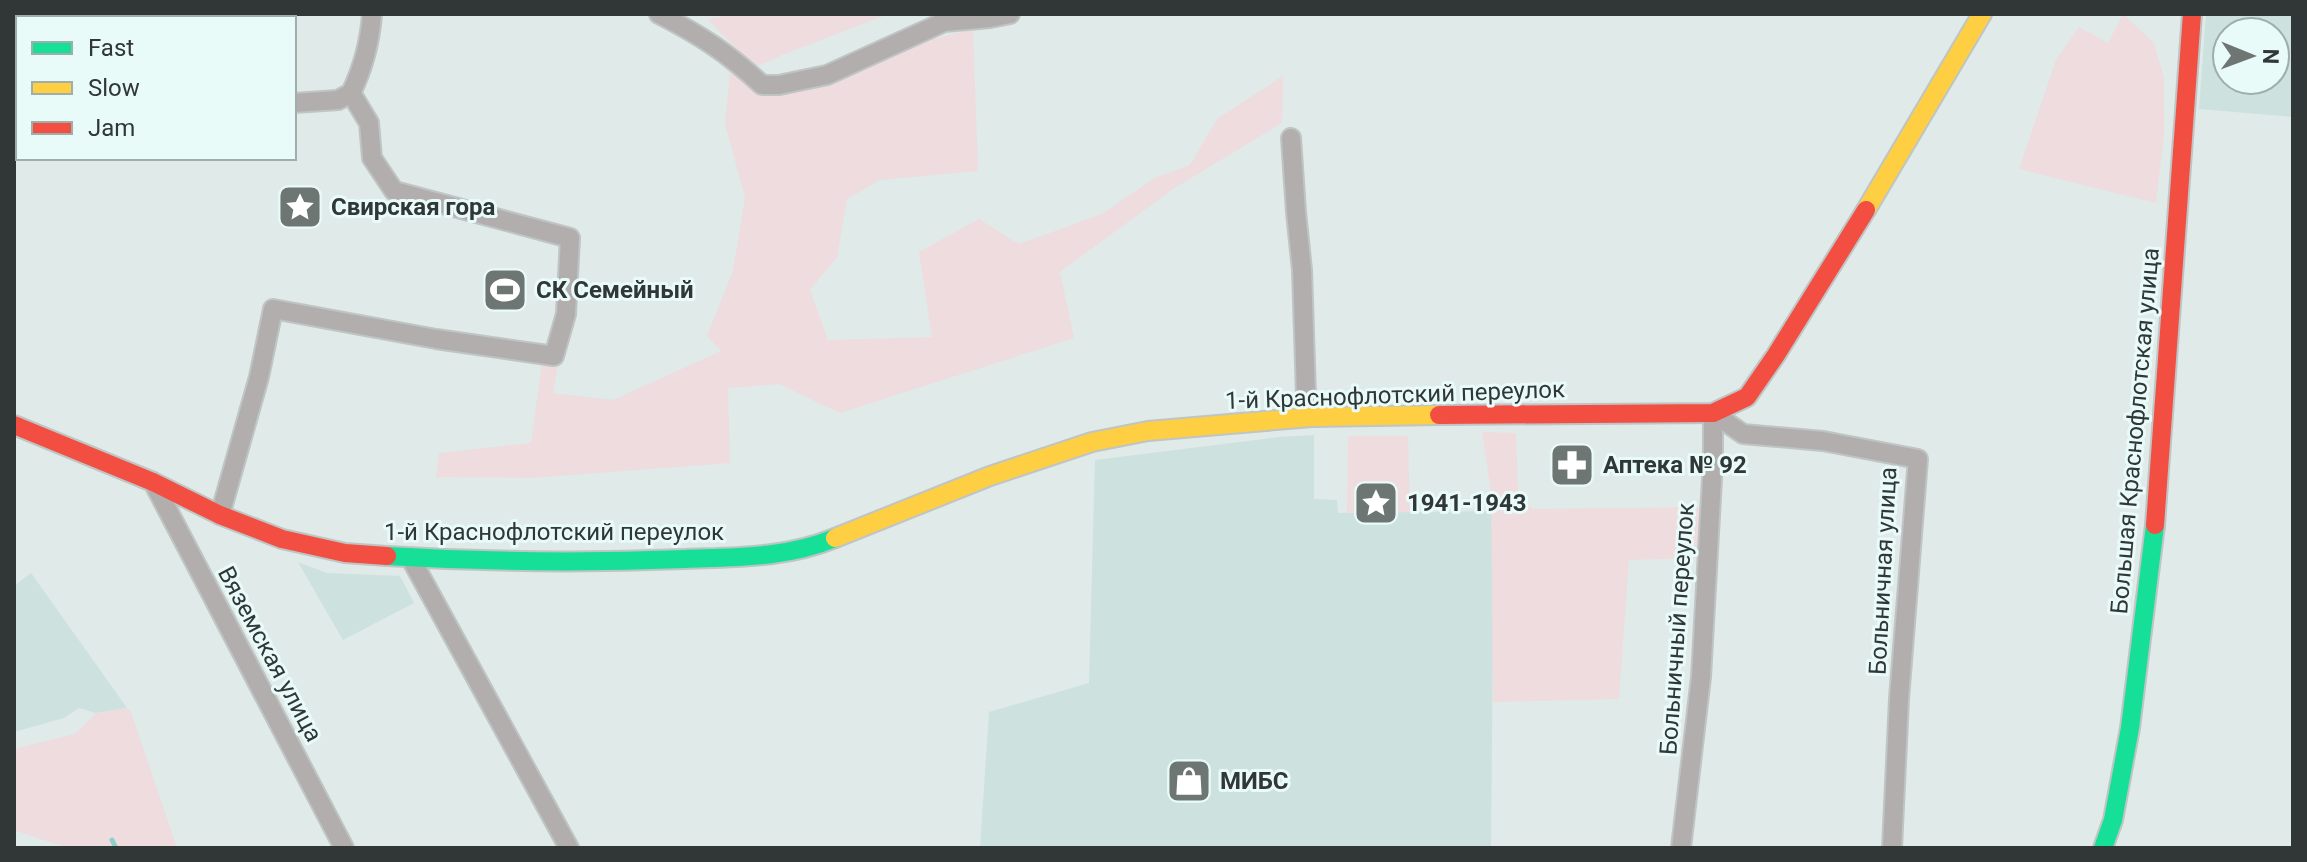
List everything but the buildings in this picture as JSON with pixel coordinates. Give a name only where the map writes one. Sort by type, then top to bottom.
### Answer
[{"type":"street","points":[[296,103],[338,100],[351,93],[362,70],[372,14]]},
{"type":"street","points":[[659,14],[698,34],[733,58],[762,85],[779,85],[827,75],[944,22],[1010,14]]},
{"type":"street","name":"1-й Краснофлотский переулок","points":[[14,425],[282,539],[345,553],[601,562],[774,555],[816,546],[990,476],[1092,442],[1148,431],[1311,417],[1713,413],[1747,397],[1776,355],[1982,14]]},
{"type":"street","name":"Большая Краснофлотская улица","points":[[2103,848],[2113,820],[2130,728],[2154,537],[2189,15]]},
{"type":"street","points":[[220,515],[259,377],[273,309],[421,337],[554,356],[566,314],[570,238],[394,191],[372,158],[369,123],[351,93]]},
{"type":"street","points":[[1291,138],[1302,270],[1306,395],[1311,417]]},
{"type":"street","name":"Больничный переулок","points":[[1681,848],[1701,677],[1713,413]]},
{"type":"street","name":"Больничная улица","points":[[1713,413],[1743,434],[1823,441],[1918,459],[1899,699],[1892,848]]},
{"type":"street","name":"Вяземская улица","points":[[153,482],[344,848]]},
{"type":"street","points":[[410,557],[569,848]]},
{"type":"shaded area","points":[[14,14],[156,14],[16,16],[14,104]]},
{"type":"shaded area","points":[[737,14],[886,15],[755,67],[707,19]]},
{"type":"shaded area","points":[[2123,14],[2154,43],[2164,78],[2164,135],[2156,203],[2019,169],[2056,60],[2079,27],[2108,43]]},
{"type":"shaded area","points":[[2206,14],[2293,14],[2293,117],[2199,109]]},
{"type":"shaded area","points":[[973,29],[978,171],[880,180],[847,199],[837,257],[810,290],[828,340],[932,337],[919,252],[979,219],[1019,244],[1102,214],[1156,177],[1190,165],[1217,119],[1283,76],[1282,123],[1173,189],[1060,272],[1074,338],[840,413],[779,384],[728,388],[730,463],[531,478],[436,477],[439,453],[531,443],[542,362],[558,364],[553,393],[613,400],[721,351],[707,336],[733,271],[745,197],[725,124],[730,74],[712,52],[759,88]]},
{"type":"shaded area","points":[[1482,432],[1516,433],[1518,494],[1533,509],[1702,507],[1698,558],[1629,560],[1619,699],[1493,702],[1491,492]]},
{"type":"shaded area","points":[[1314,435],[1314,499],[1337,500],[1338,513],[1494,511],[1491,848],[980,848],[989,712],[1089,683],[1095,460]]},
{"type":"shaded area","points":[[1348,436],[1408,436],[1410,512],[1347,513]]},
{"type":"shaded area","points":[[298,562],[327,573],[400,576],[414,603],[343,640]]},
{"type":"shaded area","points":[[31,573],[127,708],[96,713],[79,708],[64,718],[14,732],[14,586]]},
{"type":"shaded area","points":[[127,708],[131,712],[177,848],[68,848],[14,830],[14,749],[75,734],[96,713]]},
{"type":"waterway","points":[[112,840],[116,848]]},
{"type":"traffic: fast","points":[[2103,848],[2113,820],[2130,728],[2155,525]]},
{"type":"traffic: fast","points":[[387,556],[536,561],[724,558],[780,553],[835,538]]},
{"type":"traffic: slow","points":[[1866,210],[1982,14]]},
{"type":"traffic: slow","points":[[835,538],[990,476],[1092,442],[1148,431],[1311,417],[1439,415]]},
{"type":"traffic: jam","points":[[2155,525],[2192,14]]},
{"type":"traffic: jam","points":[[1439,415],[1713,413],[1747,397],[1866,210]]},
{"type":"traffic: jam","points":[[14,425],[282,539],[345,553],[387,556]]},
{"type":"place","name":"Свирская гора","points":[[300,207]]},
{"type":"place","name":"СК Семейный","points":[[505,290]]},
{"type":"place","name":"Аптека № 92","points":[[1572,465]]},
{"type":"place","name":"1941-1943","points":[[1376,503]]},
{"type":"place","name":"МИБС","points":[[1189,781]]}]
